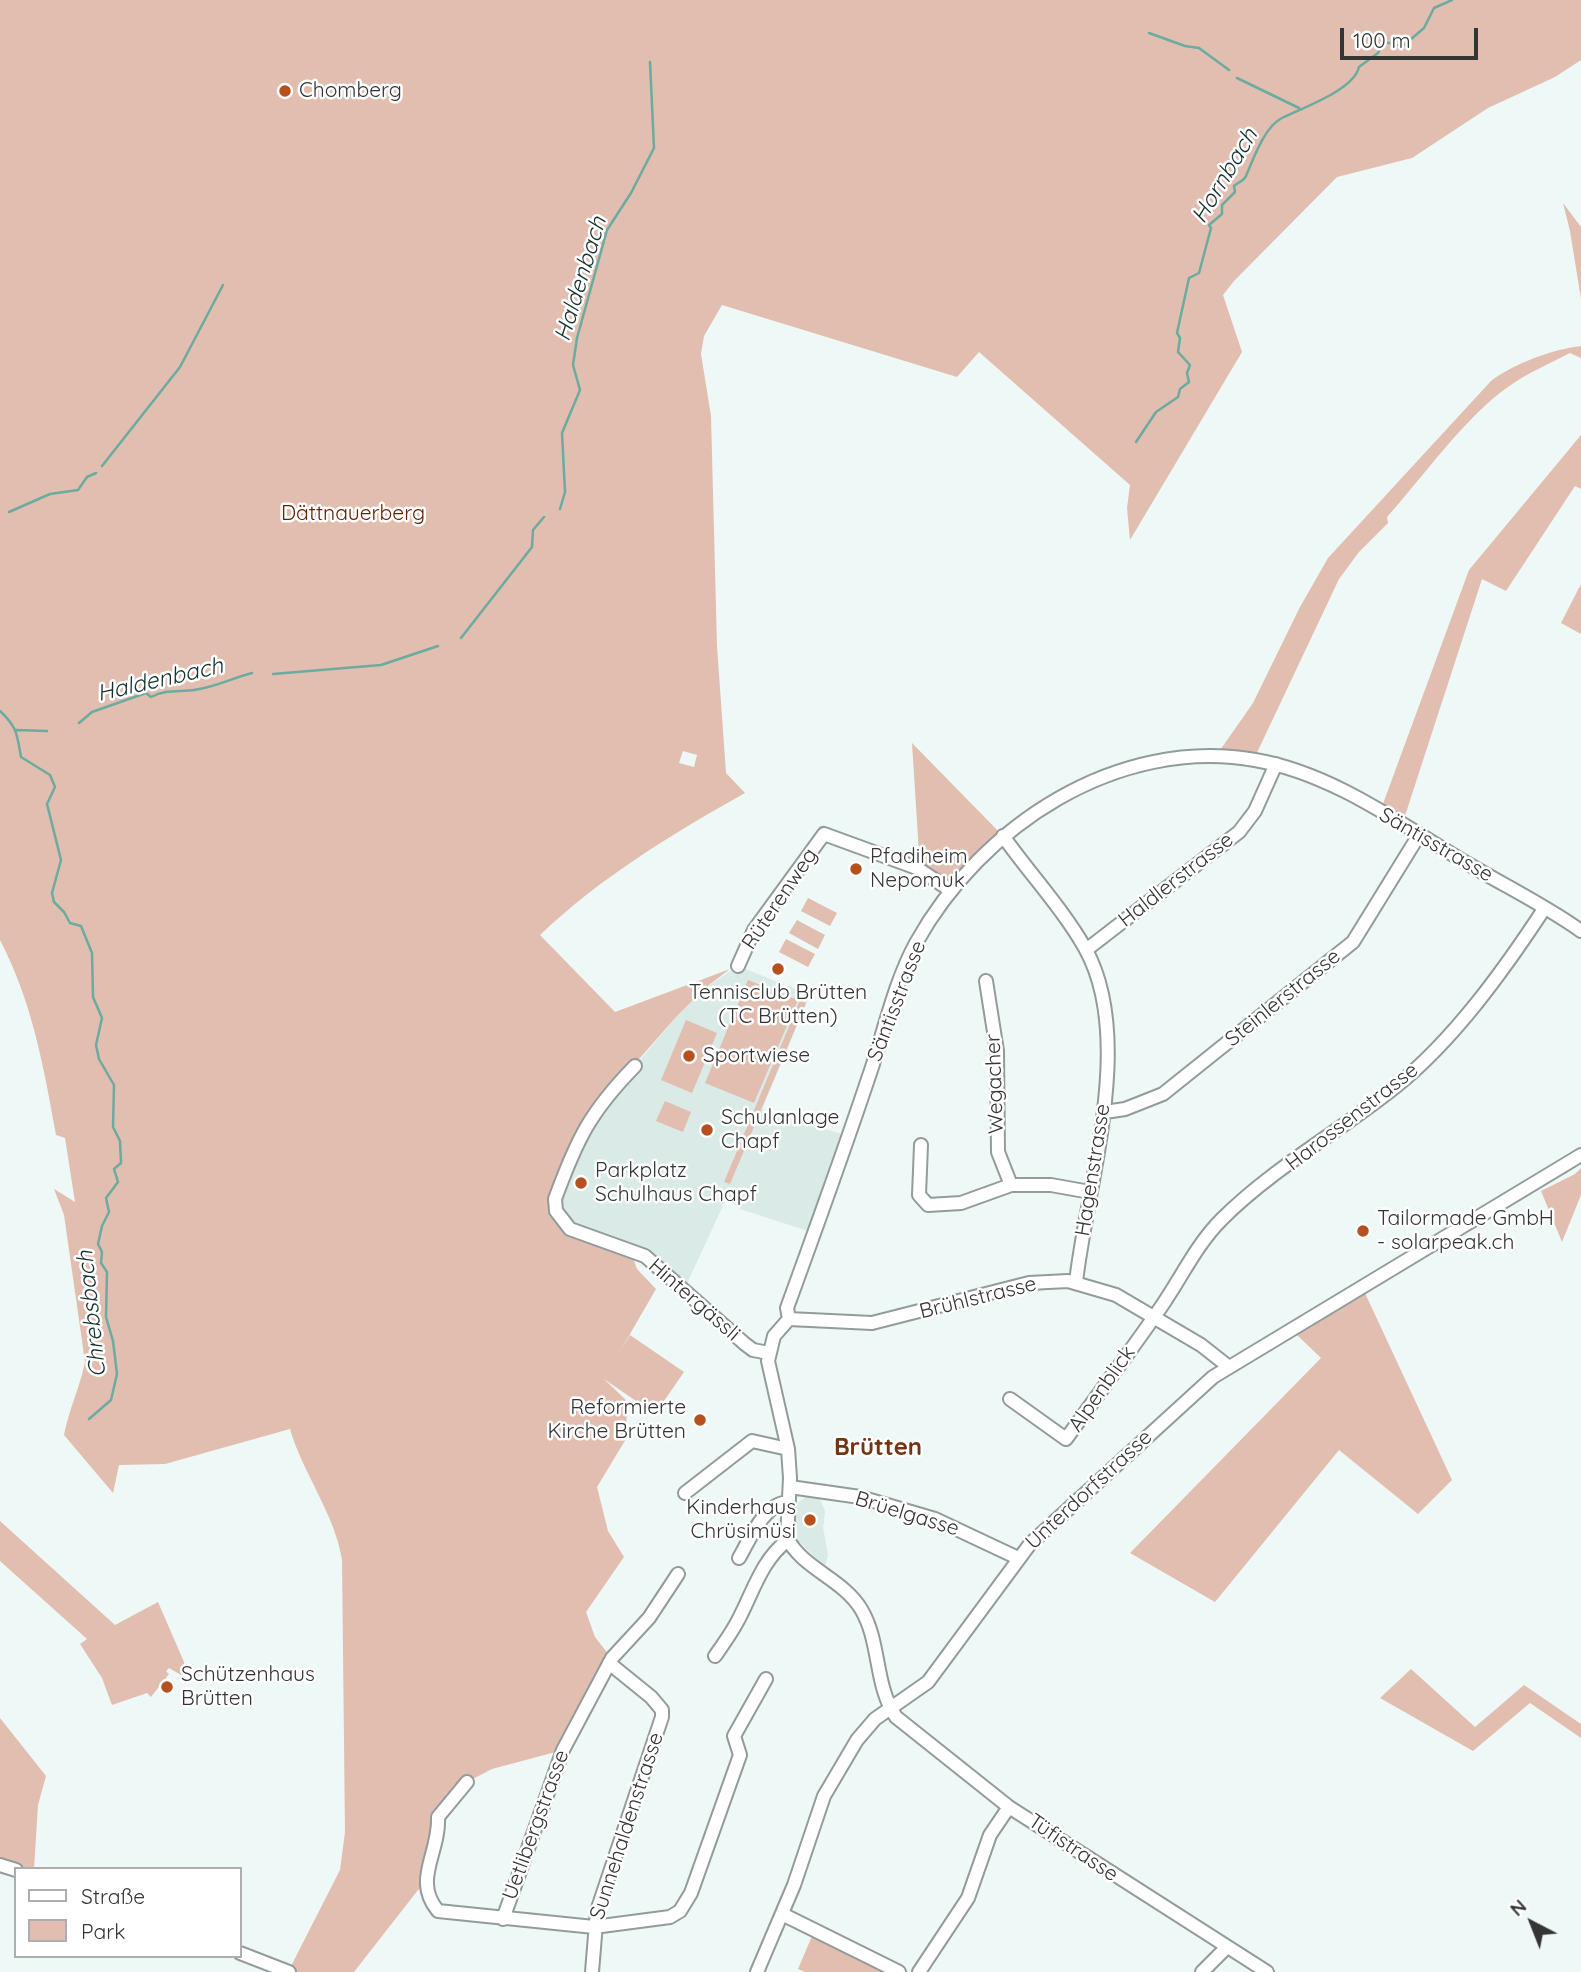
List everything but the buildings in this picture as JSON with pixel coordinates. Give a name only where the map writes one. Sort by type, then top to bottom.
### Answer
[{"type":"street","name":"Säntisstrasse","points":[[769,1353],[776,1331],[789,1319],[787,1308],[914,946],[950,890],[1003,836],[1060,798],[1132,767],[1159,760],[1206,756],[1276,764],[1342,790],[1581,931]]},
{"type":"street","name":"Haldlerstrasse","points":[[1086,950],[1239,832],[1255,811],[1276,764]]},
{"type":"street","name":"Rüterenweg","points":[[738,966],[754,930],[824,834],[917,868],[950,890]]},
{"type":"street","name":"Steinlerstrasse","points":[[1105,1112],[1125,1110],[1163,1094],[1353,942],[1419,835]]},
{"type":"street","name":"Hagenstrasse","points":[[1003,836],[1061,911],[1086,950],[1104,1002],[1105,1112],[1076,1282]]},
{"type":"street","name":"Harossenstrasse","points":[[1153,1317],[1191,1255],[1217,1224],[1248,1196],[1387,1094],[1421,1065],[1516,952],[1545,909]]},
{"type":"street","name":"Wegacher","points":[[986,981],[997,1051],[998,1152],[1011,1185]]},
{"type":"street","name":"Hintergässli","points":[[635,1066],[597,1107],[586,1125],[555,1199],[556,1210],[570,1229],[645,1256],[753,1350],[769,1353]]},
{"type":"street","points":[[921,1145],[919,1195],[928,1205],[961,1203],[1011,1185],[1051,1185],[1090,1192]]},
{"type":"street","name":"Unterdorfstrasse","points":[[757,1972],[782,1914],[824,1796],[857,1740],[875,1719],[928,1682],[1018,1558],[1182,1403],[1228,1367],[1581,1155]]},
{"type":"street","name":"Brühlstrasse","points":[[789,1319],[872,1323],[1040,1281],[1076,1282],[1116,1295],[1201,1345],[1228,1367]]},
{"type":"street","name":"Alpenblick","points":[[1010,1399],[1066,1439],[1153,1317]]},
{"type":"street","points":[[715,1656],[737,1624],[761,1574],[788,1540],[788,1449],[782,1416],[770,1379],[769,1353]]},
{"type":"street","points":[[685,1493],[752,1441],[788,1449]]},
{"type":"street","name":"Brüelgasse","points":[[790,1487],[860,1497],[935,1519],[1018,1558]]},
{"type":"street","points":[[739,1558],[770,1510],[778,1504],[789,1502]]},
{"type":"street","points":[[788,1540],[859,1606],[870,1629],[890,1709]]},
{"type":"street","name":"Uetlibergstrasse","points":[[503,1919],[553,1772],[611,1660],[649,1618],[678,1574]]},
{"type":"street","name":"Sunnehaldenstrasse","points":[[592,1972],[594,1927],[662,1717],[658,1704],[611,1660]]},
{"type":"street","points":[[467,1782],[438,1817],[439,1830],[425,1887],[428,1899],[438,1911],[594,1927],[658,1921],[670,1917],[687,1902],[740,1755],[734,1736],[766,1679]]},
{"type":"street","name":"Tüfistrasse","points":[[890,1709],[901,1722],[1009,1807],[1267,1972]]},
{"type":"street","points":[[919,1972],[968,1898],[990,1835],[1009,1807]]},
{"type":"street","points":[[782,1914],[899,1972]]},
{"type":"street","points":[[1202,1972],[1227,1947]]},
{"type":"street","points":[[242,1954],[289,1972]]},
{"type":"shaded area","name":"Schulanlage Chapf","points":[[738,966],[810,995],[762,1109],[848,1136],[814,1233],[740,1209],[727,1197],[684,1290],[645,1256],[570,1229],[556,1211],[573,1153],[635,1066],[676,1017],[705,988]]},
{"type":"shaded area","points":[[809,1494],[818,1495],[825,1511],[823,1527],[828,1555],[825,1567],[797,1540],[794,1526],[798,1503]]},
{"type":"green space","name":"Dättnauerberg","points":[[0,0],[1581,0],[1581,60],[1555,77],[1488,108],[1412,158],[1337,177],[1234,281],[1223,295],[1242,352],[1130,540],[1127,508],[1130,485],[979,352],[957,377],[722,305],[704,336],[701,354],[711,416],[717,646],[726,773],[745,793],[612,875],[540,935],[615,1012],[730,969],[705,988],[676,1017],[611,1091],[555,1199],[562,1222],[631,1253],[637,1269],[656,1289],[619,1353],[630,1335],[684,1372],[655,1414],[604,1379],[628,1402],[626,1426],[629,1434],[597,1487],[608,1531],[624,1557],[586,1612],[595,1637],[609,1655],[563,1750],[492,1769],[467,1782],[438,1817],[425,1887],[418,1890],[354,1972],[288,1972],[340,1870],[345,1832],[342,1560],[333,1526],[290,1429],[165,1464],[119,1465],[113,1493],[64,1435],[85,1362],[64,1215],[54,1189],[75,1202],[65,1138],[56,1135],[29,1011],[0,940]],"holes":[[[683,751],[697,755],[694,767],[679,763]]]},
{"type":"green space","points":[[1563,203],[1581,227],[1581,299],[1570,231]]},
{"type":"green space","points":[[1581,346],[1581,358],[1570,353],[1523,377],[1492,399],[1460,431],[1387,517],[1388,523],[1359,552],[1339,579],[1254,759],[1216,756],[1253,703],[1300,607],[1328,558],[1491,381],[1534,358]]},
{"type":"green space","points":[[1581,435],[1581,489],[1575,486],[1506,591],[1482,579],[1402,825],[1380,812],[1469,570]]},
{"type":"green space","points":[[1581,584],[1581,634],[1561,623]]},
{"type":"green space","points":[[912,743],[1003,836],[950,890],[920,869]]},
{"type":"green space","points":[[808,898],[837,913],[830,926],[801,911]]},
{"type":"green space","points":[[797,920],[825,935],[818,949],[789,933]]},
{"type":"green space","points":[[786,939],[815,954],[808,967],[779,952]]},
{"type":"green space","points":[[748,980],[798,1000],[754,1103],[705,1083]]},
{"type":"green space","points":[[800,1000],[806,1003],[730,1184],[724,1182]]},
{"type":"green space","name":"Sportwiese","points":[[686,1020],[717,1033],[692,1093],[661,1080]]},
{"type":"green space","points":[[665,1101],[691,1112],[683,1132],[656,1121]]},
{"type":"green space","points":[[1581,1168],[1581,1195],[1562,1242],[1541,1191],[1575,1174]]},
{"type":"green space","points":[[1364,1291],[1452,1480],[1418,1514],[1339,1450],[1215,1602],[1130,1553],[1321,1358],[1295,1333]]},
{"type":"green space","points":[[0,1521],[115,1625],[158,1602],[184,1662],[186,1678],[169,1668],[166,1671],[169,1674],[151,1697],[147,1693],[112,1705],[102,1678],[80,1644],[87,1639],[0,1561]]},
{"type":"green space","points":[[1411,1669],[1475,1727],[1524,1685],[1581,1724],[1581,1738],[1530,1703],[1473,1751],[1380,1698]]},
{"type":"green space","points":[[0,1718],[46,1776],[38,1805],[34,1867],[0,1865]]},
{"type":"green space","points":[[815,1929],[899,1972],[805,1972],[798,1969]]},
{"type":"waterway","name":"Hornbach","points":[[1136,442],[1156,412],[1178,397],[1180,389],[1189,382],[1187,373],[1190,365],[1178,352],[1180,338],[1177,333],[1189,278],[1199,273],[1211,228],[1209,225],[1222,214],[1222,205],[1235,192],[1234,186],[1245,178],[1270,129],[1282,118],[1338,91],[1348,83],[1359,67],[1378,53],[1384,42],[1403,46],[1424,28],[1434,8],[1452,0]]},
{"type":"waterway","points":[[1149,33],[1185,46],[1199,48],[1229,70]]},
{"type":"waterway","name":"Haldenbach","points":[[560,509],[565,492],[562,433],[580,390],[573,365],[577,338],[607,230],[631,193],[654,148],[650,62]]},
{"type":"waterway","points":[[1237,78],[1299,108]]},
{"type":"waterway","points":[[102,466],[180,367],[223,285]]},
{"type":"waterway","points":[[9,512],[50,494],[78,490],[87,477],[96,473]]},
{"type":"waterway","name":"Haldenbach","points":[[461,638],[532,547],[533,530],[544,517]]},
{"type":"waterway","name":"Haldenbach","points":[[273,674],[381,665],[438,646]]},
{"type":"waterway","name":"Haldenbach","points":[[79,723],[92,712],[146,693],[151,697],[167,692],[202,689],[252,673]]},
{"type":"waterway","name":"Chrebsbach","points":[[0,711],[15,731],[21,757],[50,775],[55,787],[47,804],[61,860],[52,893],[54,902],[70,923],[81,926],[92,953],[93,997],[102,1018],[96,1045],[99,1059],[114,1085],[113,1127],[120,1141],[121,1163],[114,1169],[118,1182],[106,1198],[109,1212],[98,1244],[102,1252],[101,1263],[107,1272],[106,1317],[113,1341],[117,1374],[111,1400],[89,1419]]},
{"type":"waterway","name":"Haldenbach","points":[[16,730],[47,731]]},
{"type":"place","name":"Chomberg","points":[[285,91]]},
{"type":"place","name":"Pfadiheim Nepomuk","points":[[856,869]]},
{"type":"place","name":"Tennisclub Brütten (TC Brütten)","points":[[778,969]]},
{"type":"place","name":"Sportwiese","points":[[689,1056]]},
{"type":"place","name":"Schulanlage Chapf","points":[[707,1130]]},
{"type":"place","name":"Parkplatz Schulhaus Chapf","points":[[581,1183]]},
{"type":"place","name":"Tailormade GmbH - solarpeak.ch","points":[[1363,1231]]},
{"type":"place","name":"Reformierte Kirche Brütten","points":[[700,1420]]},
{"type":"place","name":"Kinderhaus Chrüsimüsi","points":[[810,1520]]},
{"type":"place","name":"Schützenhaus Brütten","points":[[167,1687]]},
{"type":"district","name":"Brütten","points":[[878,1448]]}]
